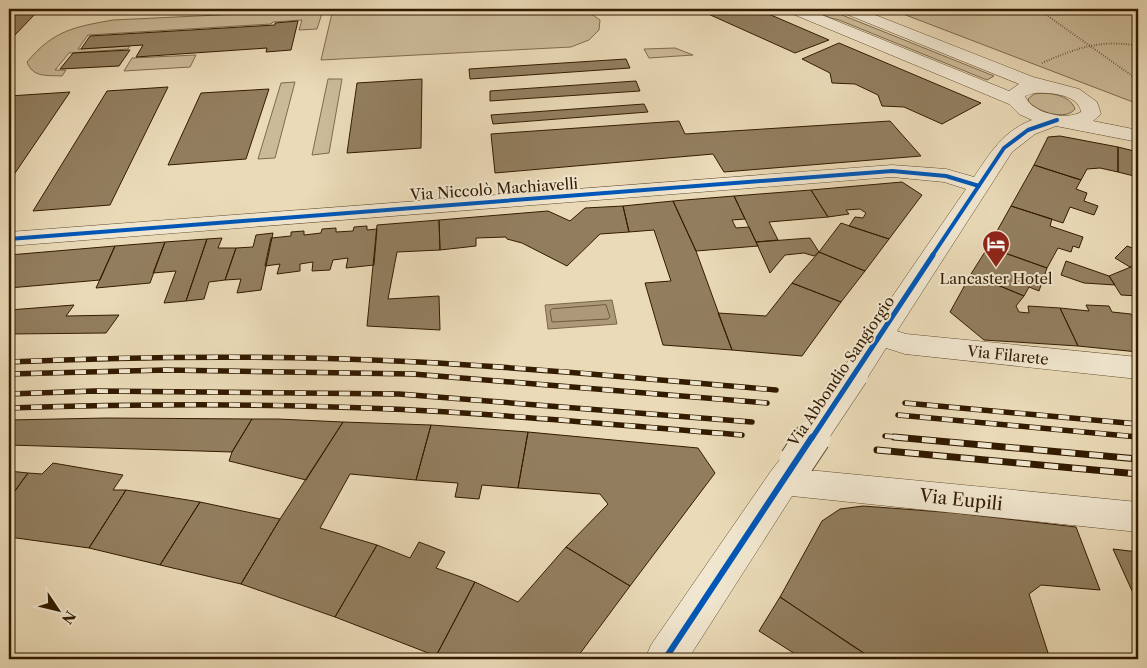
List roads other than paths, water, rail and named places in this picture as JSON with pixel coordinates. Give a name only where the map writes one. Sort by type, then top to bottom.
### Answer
[{"type":"street","points":[[794,9],[1017,102],[1034,114],[1138,136]]},
{"type":"street","points":[[847,9],[1027,81],[1076,95],[1103,112],[1138,124]]},
{"type":"street","points":[[1017,102],[1015,95],[1021,89],[1035,86],[1052,88]]},
{"type":"street","name":"Via Abbondio Sangiorgio","points":[[1004,148],[1007,139],[1008,122],[1017,102]]},
{"type":"street","name":"Via Abbondio Sangiorgio","points":[[665,659],[1004,148],[1015,138],[1036,125],[1083,120],[1090,116],[1092,111],[1088,103]]},
{"type":"street","name":"Via Niccolò Machiavelli","points":[[9,240],[892,171],[946,176],[979,186]]},
{"type":"street","name":"Via Filarete","points":[[880,336],[905,344],[1138,368]]},
{"type":"street","name":"Via Eupili","points":[[790,471],[1138,517]]},
{"type":"water","points":[[612,300],[617,324],[548,329],[545,305]]},
{"type":"railway","points":[[9,362],[111,358],[316,358],[418,362],[597,374],[776,390]]},
{"type":"railway","points":[[9,374],[166,370],[413,374],[767,403]]},
{"type":"railway","points":[[9,394],[95,391],[399,394],[752,422]]},
{"type":"railway","points":[[905,403],[1138,424]]},
{"type":"railway","points":[[9,408],[200,405],[343,407],[566,420],[742,435]]},
{"type":"railway","points":[[898,415],[1138,437],[1136,437]]},
{"type":"railway","points":[[885,436],[907,438]]},
{"type":"railway","points":[[894,437],[1138,459]]},
{"type":"railway","points":[[877,450],[1138,474]]},
{"type":"place","name":"Lancaster Hotel","points":[[996,268]]}]
